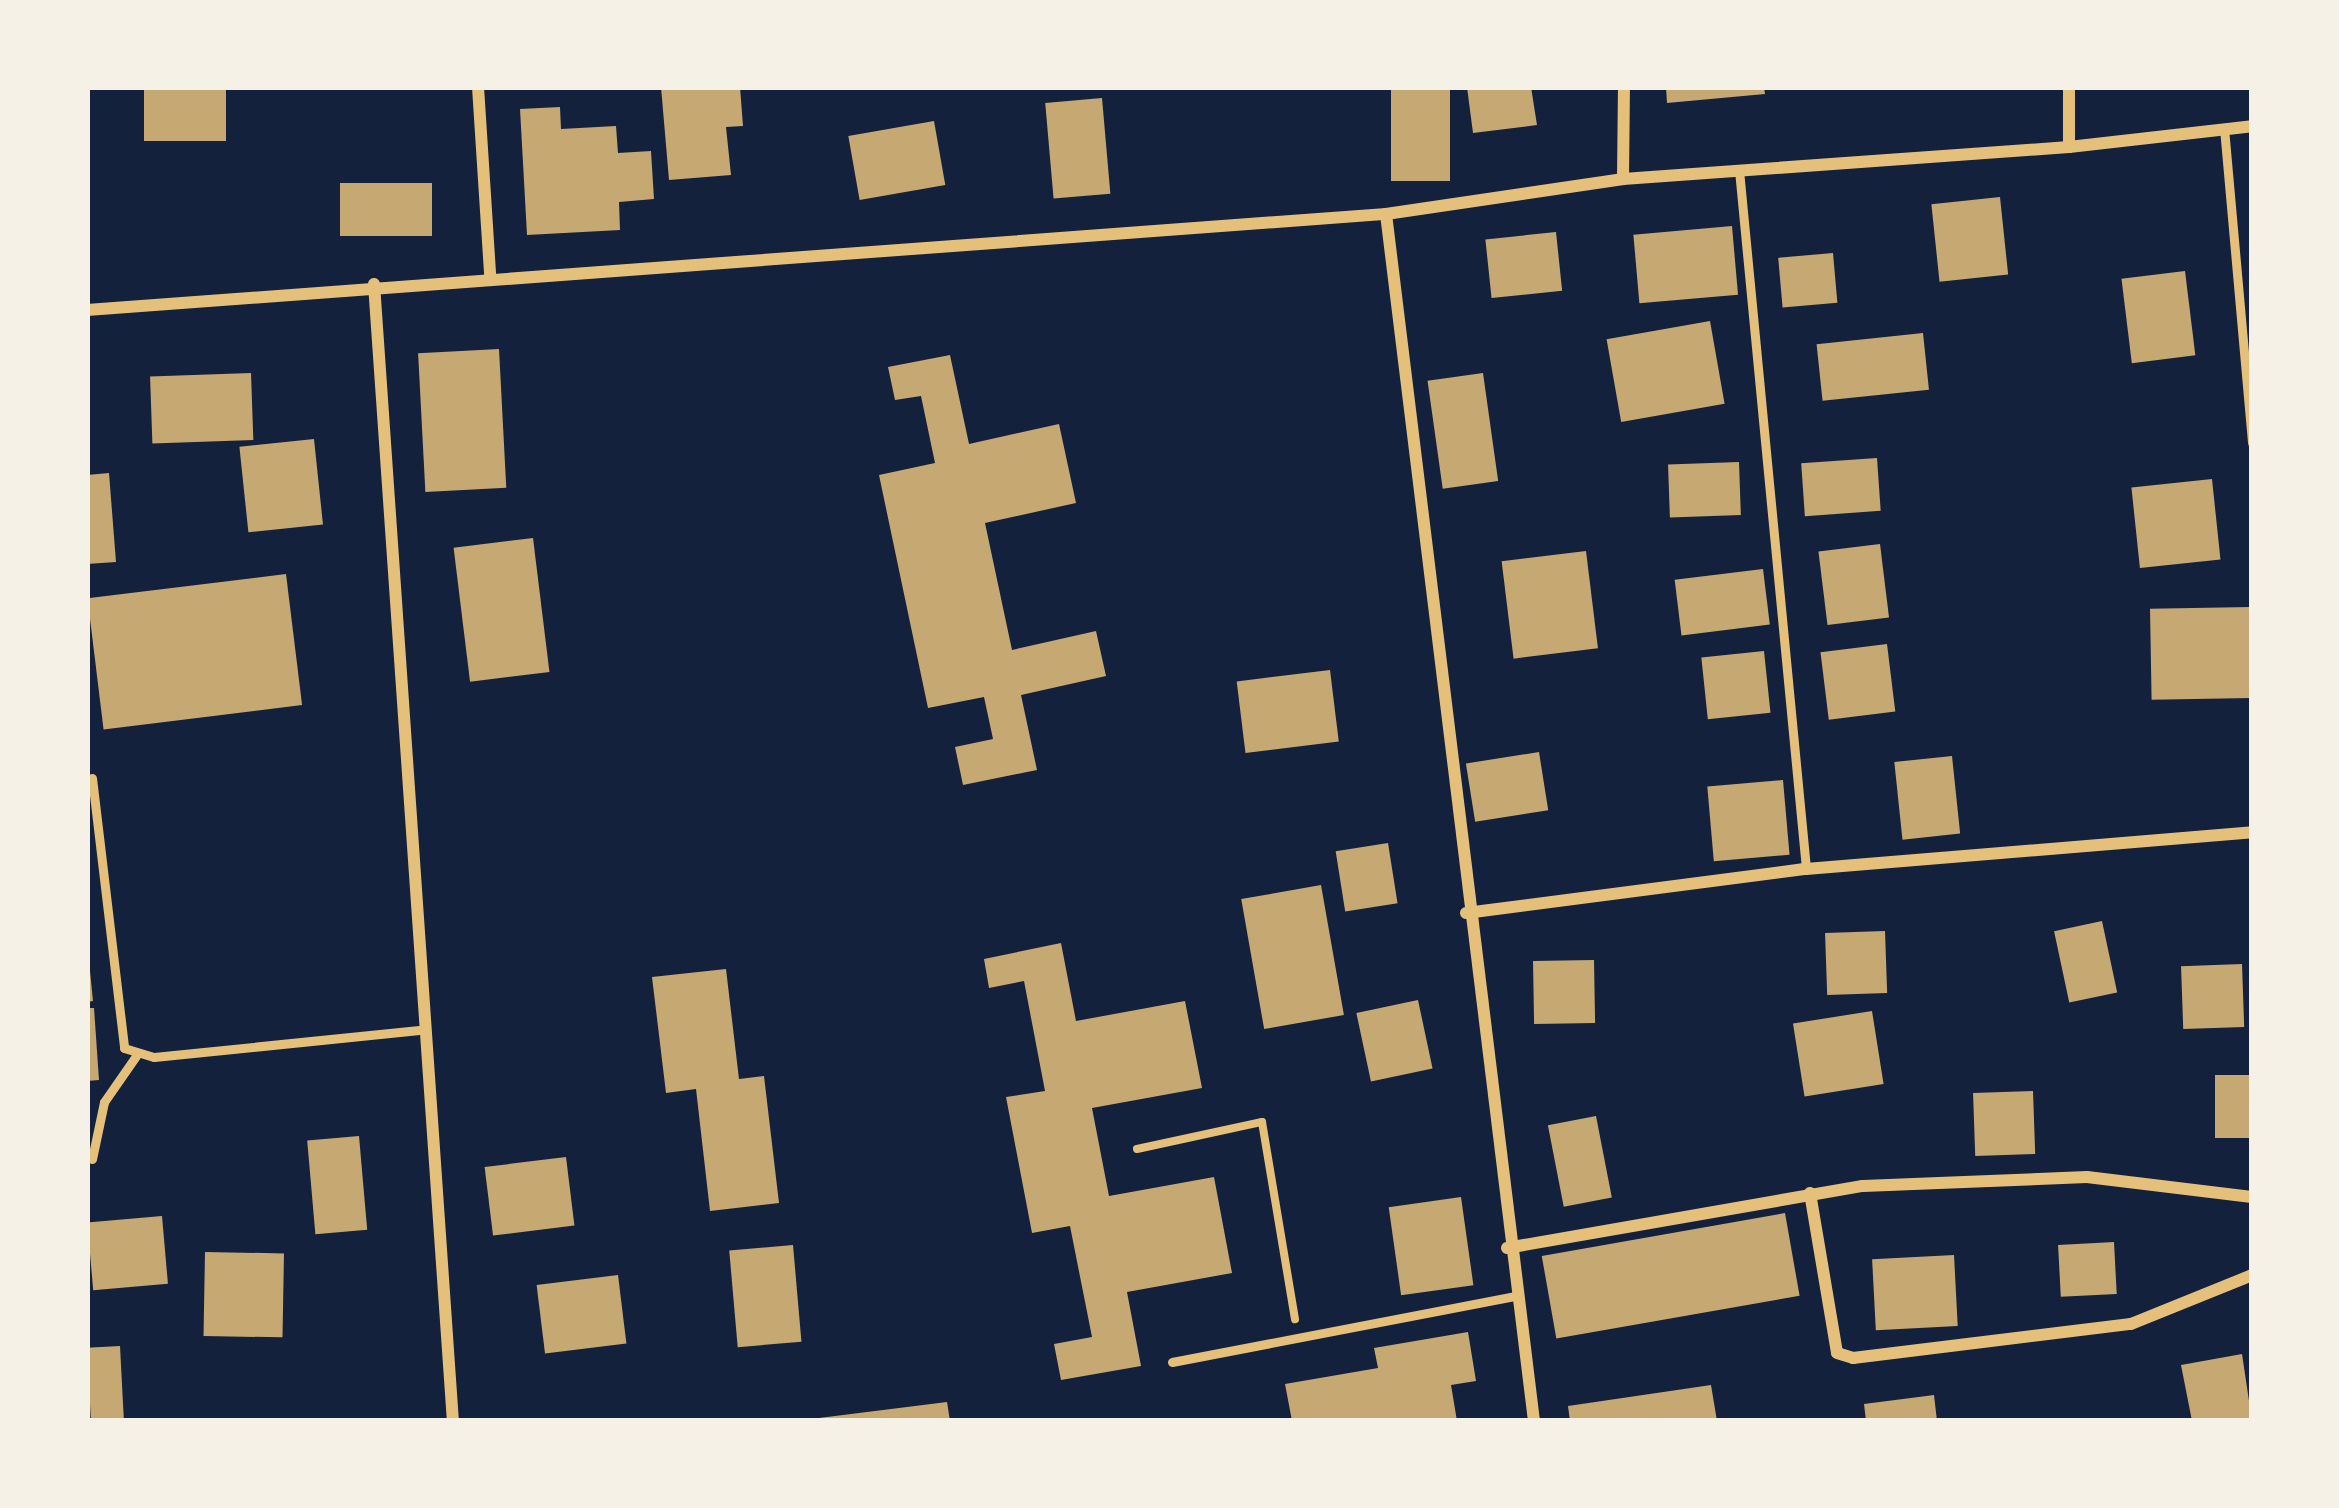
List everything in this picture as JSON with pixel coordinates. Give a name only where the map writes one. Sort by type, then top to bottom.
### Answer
[{"type":"street","points":[[478,87],[490,275]]},
{"type":"street","points":[[1623,178],[1624,87]]},
{"type":"street","points":[[2069,87],[2069,147]]},
{"type":"street","points":[[87,310],[490,275],[1386,214],[1623,178],[2069,147],[2252,126]]},
{"type":"street","points":[[1386,214],[1466,914],[1507,1248],[1534,1421]]},
{"type":"street","points":[[374,284],[422,1030],[453,1421]]},
{"type":"street","points":[[1466,914],[1806,869],[2252,832]]},
{"type":"street","points":[[1507,1248],[1810,1193],[2087,1177],[2252,1197]]},
{"type":"street","points":[[1810,1193],[1837,1353],[1853,1358],[2131,1324],[2252,1275]]},
{"type":"lane","points":[[2224,128],[2252,443]]},
{"type":"lane","points":[[1739,170],[1806,869]]},
{"type":"lane","points":[[92,778],[124,1048],[136,1056],[422,1030]]},
{"type":"lane","points":[[92,1160],[104,1102],[136,1056]]},
{"type":"lane","points":[[1172,1362],[1516,1296]]},
{"type":"path","points":[[1137,1149],[1262,1122],[1299,1338]]},
{"type":"building","points":[[144,87],[226,87],[226,141],[144,141]]},
{"type":"building","points":[[661,87],[740,87],[743,126],[726,127],[731,175],[669,180]]},
{"type":"building","points":[[1391,87],[1450,87],[1450,181],[1391,181]]},
{"type":"building","points":[[1467,87],[1531,87],[1537,125],[1473,133]]},
{"type":"building","points":[[1666,87],[1764,87],[1765,94],[1667,103]]},
{"type":"building","points":[[1102,98],[1110,194],[1054,199],[1045,103]]},
{"type":"building","points":[[560,107],[561,129],[616,126],[618,153],[651,151],[654,199],[619,202],[620,230],[527,235],[520,109]]},
{"type":"building","points":[[934,121],[945,185],[860,200],[848,136]]},
{"type":"building","points":[[340,183],[432,183],[432,236],[340,236]]},
{"type":"building","points":[[2000,197],[2008,275],[1940,282],[1931,204]]},
{"type":"building","points":[[1732,226],[1738,295],[1639,303],[1633,235]]},
{"type":"building","points":[[1556,232],[1562,291],[1492,298],[1485,239]]},
{"type":"building","points":[[1833,253],[1837,303],[1783,308],[1778,258]]},
{"type":"building","points":[[2185,271],[2195,355],[2132,363],[2121,279]]},
{"type":"building","points":[[1710,321],[1725,404],[1621,422],[1607,339]]},
{"type":"building","points":[[1923,333],[1929,390],[1823,401],[1817,344]]},
{"type":"building","points":[[499,349],[506,488],[425,492],[418,353]]},
{"type":"building","points":[[950,355],[969,444],[1059,424],[1076,503],[985,523],[1012,650],[1096,631],[1106,676],[1021,695],[1037,770],[963,785],[955,747],[993,739],[984,697],[928,708],[879,475],[935,463],[921,396],[895,400],[888,367]]},
{"type":"building","points":[[251,373],[253,440],[152,443],[150,377]]},
{"type":"building","points":[[1483,373],[1498,481],[1443,489],[1428,381]]},
{"type":"building","points":[[314,439],[323,525],[248,532],[239,447]]},
{"type":"building","points":[[1877,458],[1881,511],[1805,516],[1801,463]]},
{"type":"building","points":[[1739,462],[1741,515],[1670,517],[1668,464]]},
{"type":"building","points":[[109,473],[116,562],[87,564],[87,475]]},
{"type":"building","points":[[2212,479],[2220,560],[2140,568],[2131,487]]},
{"type":"building","points":[[533,538],[549,672],[470,682],[454,548]]},
{"type":"building","points":[[1880,544],[1889,617],[1827,625],[1818,552]]},
{"type":"building","points":[[1586,551],[1598,648],[1514,659],[1502,561]]},
{"type":"building","points":[[1763,569],[1770,625],[1681,635],[1675,580]]},
{"type":"building","points":[[286,574],[302,705],[104,729],[87,598]]},
{"type":"building","points":[[2250,607],[2252,698],[2152,700],[2150,609]]},
{"type":"building","points":[[1887,644],[1895,711],[1829,720],[1820,652]]},
{"type":"building","points":[[1764,651],[1770,713],[1708,719],[1701,658]]},
{"type":"building","points":[[1330,670],[1339,741],[1245,753],[1237,681]]},
{"type":"building","points":[[1539,752],[1548,810],[1475,822],[1466,764]]},
{"type":"building","points":[[1952,756],[1960,834],[1902,840],[1894,762]]},
{"type":"building","points":[[1783,780],[1790,855],[1714,861],[1707,787]]},
{"type":"building","points":[[1388,843],[1398,903],[1345,912],[1336,851]]},
{"type":"building","points":[[1321,885],[1344,1015],[1264,1029],[1241,899]]},
{"type":"building","points":[[2102,921],[2117,992],[2069,1003],[2054,931]]},
{"type":"building","points":[[1885,931],[1887,993],[1827,995],[1825,933]]},
{"type":"building","points":[[1061,943],[1076,1021],[1185,1001],[1202,1088],[1092,1108],[1109,1196],[1214,1177],[1232,1273],[1127,1292],[1141,1366],[1061,1380],[1054,1344],[1092,1337],[1070,1226],[1032,1233],[1006,1097],[1045,1091],[1024,981],[989,988],[984,959]]},
{"type":"building","points":[[1594,960],[1595,1023],[1534,1024],[1533,961]]},
{"type":"building","points":[[2242,964],[2244,1027],[2183,1029],[2181,966]]},
{"type":"building","points":[[726,969],[739,1079],[764,1076],[779,1203],[710,1211],[696,1089],[666,1093],[652,977]]},
{"type":"building","points":[[87,971],[93,1001],[87,1002]]},
{"type":"building","points":[[1418,1000],[1433,1068],[1371,1082],[1356,1013]]},
{"type":"building","points":[[87,1008],[94,1008],[99,1080],[87,1081]]},
{"type":"building","points":[[1872,1011],[1884,1084],[1805,1097],[1793,1024]]},
{"type":"building","points":[[2215,1075],[2252,1075],[2252,1138],[2215,1138]]},
{"type":"building","points":[[2033,1091],[2035,1154],[1975,1156],[1973,1093]]},
{"type":"building","points":[[1596,1116],[1612,1197],[1564,1207],[1548,1125]]},
{"type":"building","points":[[359,1136],[367,1230],[315,1234],[307,1141]]},
{"type":"building","points":[[566,1157],[574,1225],[493,1235],[485,1167]]},
{"type":"building","points":[[1461,1197],[1473,1285],[1401,1295],[1389,1207]]},
{"type":"building","points":[[1785,1213],[1800,1296],[1556,1339],[1542,1256]]},
{"type":"building","points":[[162,1216],[168,1284],[93,1290],[87,1223]]},
{"type":"building","points":[[2114,1242],[2117,1294],[2061,1297],[2058,1245]]},
{"type":"building","points":[[793,1245],[801,1342],[738,1347],[729,1251]]},
{"type":"building","points":[[205,1252],[284,1253],[283,1337],[204,1336]]},
{"type":"building","points":[[1954,1255],[1958,1326],[1876,1330],[1872,1259]]},
{"type":"building","points":[[618,1275],[626,1343],[545,1353],[537,1285]]},
{"type":"building","points":[[1468,1332],[1476,1381],[1451,1385],[1457,1421],[1292,1421],[1285,1384],[1378,1368],[1374,1348]]},
{"type":"building","points":[[120,1346],[124,1421],[91,1421],[87,1348]]},
{"type":"building","points":[[2242,1354],[2252,1421],[2192,1421],[2181,1365]]},
{"type":"building","points":[[1711,1385],[1717,1421],[1570,1421],[1568,1406]]},
{"type":"building","points":[[1934,1395],[1937,1421],[1866,1421],[1864,1404]]},
{"type":"building","points":[[947,1402],[950,1421],[819,1421],[819,1418]]}]
